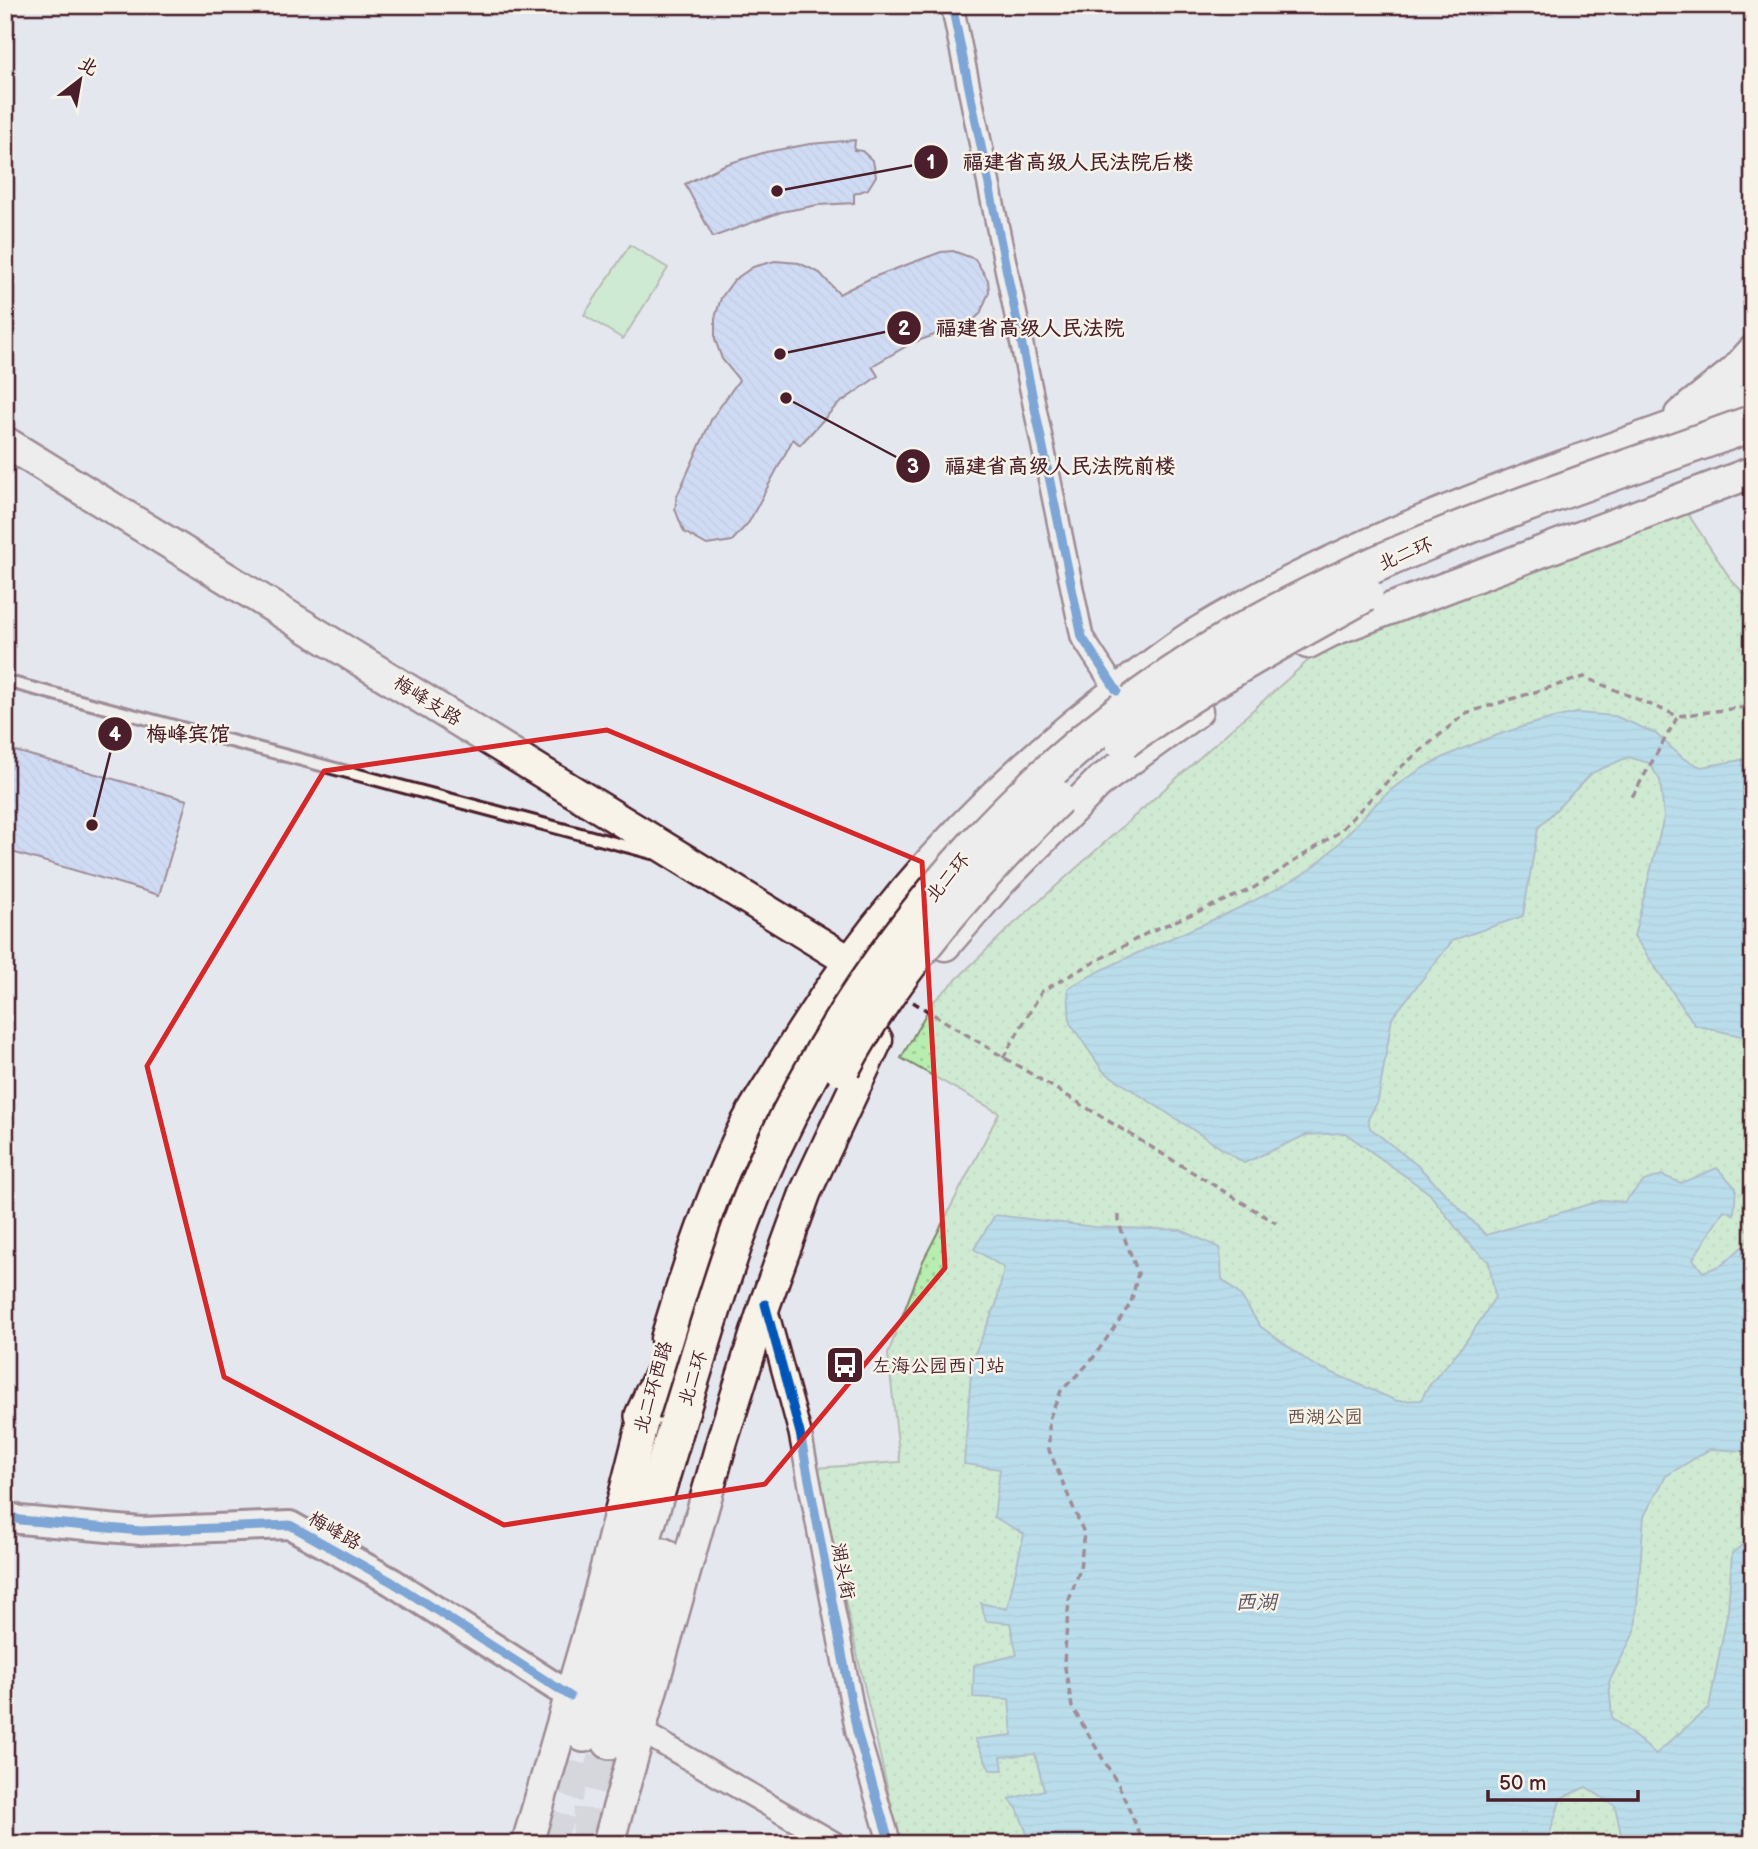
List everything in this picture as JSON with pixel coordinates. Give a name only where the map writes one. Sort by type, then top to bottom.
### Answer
[{"type":"highway","name":"北二环","points":[[611,1735],[726,1271],[770,1153],[835,1031],[899,933],[979,839],[1076,747],[1140,698],[1259,622],[1354,574],[1457,531],[1753,423]]},
{"type":"highway","name":"北二环","points":[[688,1429],[791,1164],[855,1044],[925,944],[999,855],[1090,766],[1165,710],[1270,646],[1367,593],[1463,553],[1753,448]]},
{"type":"highway","points":[[643,1416],[703,1282],[770,1153]]},
{"type":"main road","points":[[1655,434],[1734,372],[1753,351]]},
{"type":"main road","name":"北二环西路","points":[[527,1844],[596,1611],[643,1416],[691,1253],[739,1137],[811,1015],[850,961],[972,814],[1071,724],[1200,631],[1344,554],[1753,398]]},
{"type":"main road","name":"梅峰支路","points":[[5,442],[850,961]]},
{"type":"main road","points":[[608,1844],[611,1735],[806,1191],[868,1053],[944,946],[1001,881],[1099,782],[1258,670],[1331,631],[1753,472]]},
{"type":"main road","points":[[850,961],[905,998]]},
{"type":"street","points":[[951,5],[1082,637],[1117,691]]},
{"type":"street","name":"湖头街","points":[[765,1304],[800,1433],[857,1732],[890,1844]]},
{"type":"street","name":"梅峰路","points":[[5,1514],[20,1520],[141,1531],[290,1525],[392,1582],[570,1696]]},
{"type":"street","points":[[611,1735],[836,1844]]},
{"type":"lane","points":[[5,681],[695,864]]},
{"type":"path","points":[[1003,1058],[1042,991],[1149,932],[1252,889],[1307,853],[1339,832],[1401,767],[1466,713],[1584,677],[1678,716],[1753,706]]},
{"type":"path","points":[[1632,797],[1678,716]]},
{"type":"path","points":[[905,998],[1276,1223]]},
{"type":"path","points":[[1119,1215],[1119,1224],[1138,1273],[1131,1303],[1091,1361],[1061,1391],[1049,1419],[1049,1450],[1084,1533],[1080,1569],[1069,1600],[1065,1662],[1072,1707],[1119,1786],[1144,1844]]},
{"type":"highlighted area","points":[[607,730],[922,862],[945,1268],[765,1484],[504,1525],[224,1377],[147,1066],[324,771]]},
{"type":"green space","points":[[630,245],[668,268],[623,339],[584,315]]},
{"type":"green space","name":"西湖公园","points":[[1686,511],[1732,581],[1753,602],[1753,1844],[900,1844],[815,1468],[900,1462],[888,1354],[923,1261],[999,1113],[901,1058],[932,1003],[1007,930],[1321,649]]},
{"type":"water","name":"西湖","points":[[1577,713],[1615,716],[1655,733],[1684,759],[1701,767],[1753,758],[1753,859],[1748,869],[1753,893],[1753,1039],[1695,1025],[1634,936],[1664,817],[1660,780],[1649,763],[1628,757],[1592,773],[1538,828],[1523,916],[1453,940],[1392,1018],[1378,1101],[1368,1119],[1370,1128],[1418,1166],[1486,1235],[1603,1200],[1624,1202],[1644,1181],[1662,1175],[1681,1183],[1717,1168],[1736,1188],[1734,1214],[1724,1210],[1693,1259],[1703,1272],[1722,1265],[1742,1247],[1753,1254],[1753,1458],[1743,1451],[1710,1449],[1666,1476],[1644,1516],[1635,1631],[1609,1682],[1612,1718],[1656,1754],[1709,1707],[1728,1610],[1732,1553],[1753,1537],[1753,1844],[1623,1844],[1615,1806],[1586,1787],[1561,1798],[1548,1839],[1540,1844],[1031,1844],[1017,1808],[1009,1799],[1044,1790],[1035,1754],[1001,1757],[1003,1770],[990,1770],[975,1739],[1012,1735],[1009,1699],[973,1697],[974,1665],[1017,1655],[1010,1623],[986,1621],[981,1603],[1007,1609],[1024,1534],[994,1517],[1000,1469],[964,1464],[972,1360],[996,1305],[1004,1268],[974,1249],[995,1215],[1095,1227],[1181,1230],[1220,1248],[1222,1279],[1241,1296],[1260,1326],[1312,1364],[1397,1401],[1421,1400],[1432,1381],[1471,1335],[1495,1297],[1489,1262],[1468,1243],[1429,1193],[1345,1133],[1306,1135],[1244,1163],[1103,1071],[1070,1023],[1068,988],[1126,958],[1246,905],[1303,874],[1327,855],[1384,796],[1435,762],[1483,740]]},
{"type":"building","points":[[855,140],[854,150],[862,151],[873,161],[876,176],[868,189],[854,194],[854,203],[818,205],[781,212],[713,237],[685,184],[724,165],[766,152]]},
{"type":"building","points":[[953,251],[975,259],[988,280],[989,292],[980,314],[971,322],[912,343],[872,366],[878,376],[836,406],[800,445],[793,439],[749,522],[732,541],[707,545],[684,532],[675,509],[677,496],[712,418],[739,380],[722,359],[715,339],[715,318],[721,298],[734,280],[753,267],[775,261],[799,263],[820,273],[839,294],[871,278],[941,252]]},
{"type":"building","points":[[5,748],[187,800],[159,895],[5,850]]},
{"type":"tunnel","points":[[545,1844],[566,1795],[584,1734]]},
{"type":"tunnel","points":[[589,1844],[592,1804],[610,1741]]},
{"type":"cycle path","points":[[952,5],[1082,637],[1117,691]]},
{"type":"cycle path","points":[[765,1304],[800,1433],[857,1732],[890,1844]]},
{"type":"cycle path","points":[[5,1515],[20,1520],[141,1531],[290,1525],[392,1582],[570,1696]]},
{"type":"place","name":"福建省高级人民法院后楼","points":[[777,191]]},
{"type":"place","name":"福建省高级人民法院","points":[[780,354]]},
{"type":"place","name":"福建省高级人民法院前楼","points":[[786,398]]},
{"type":"place","name":"梅峰宾馆","points":[[92,825]]},
{"type":"place","name":"左海公园西门站","points":[[845,1365]]}]
